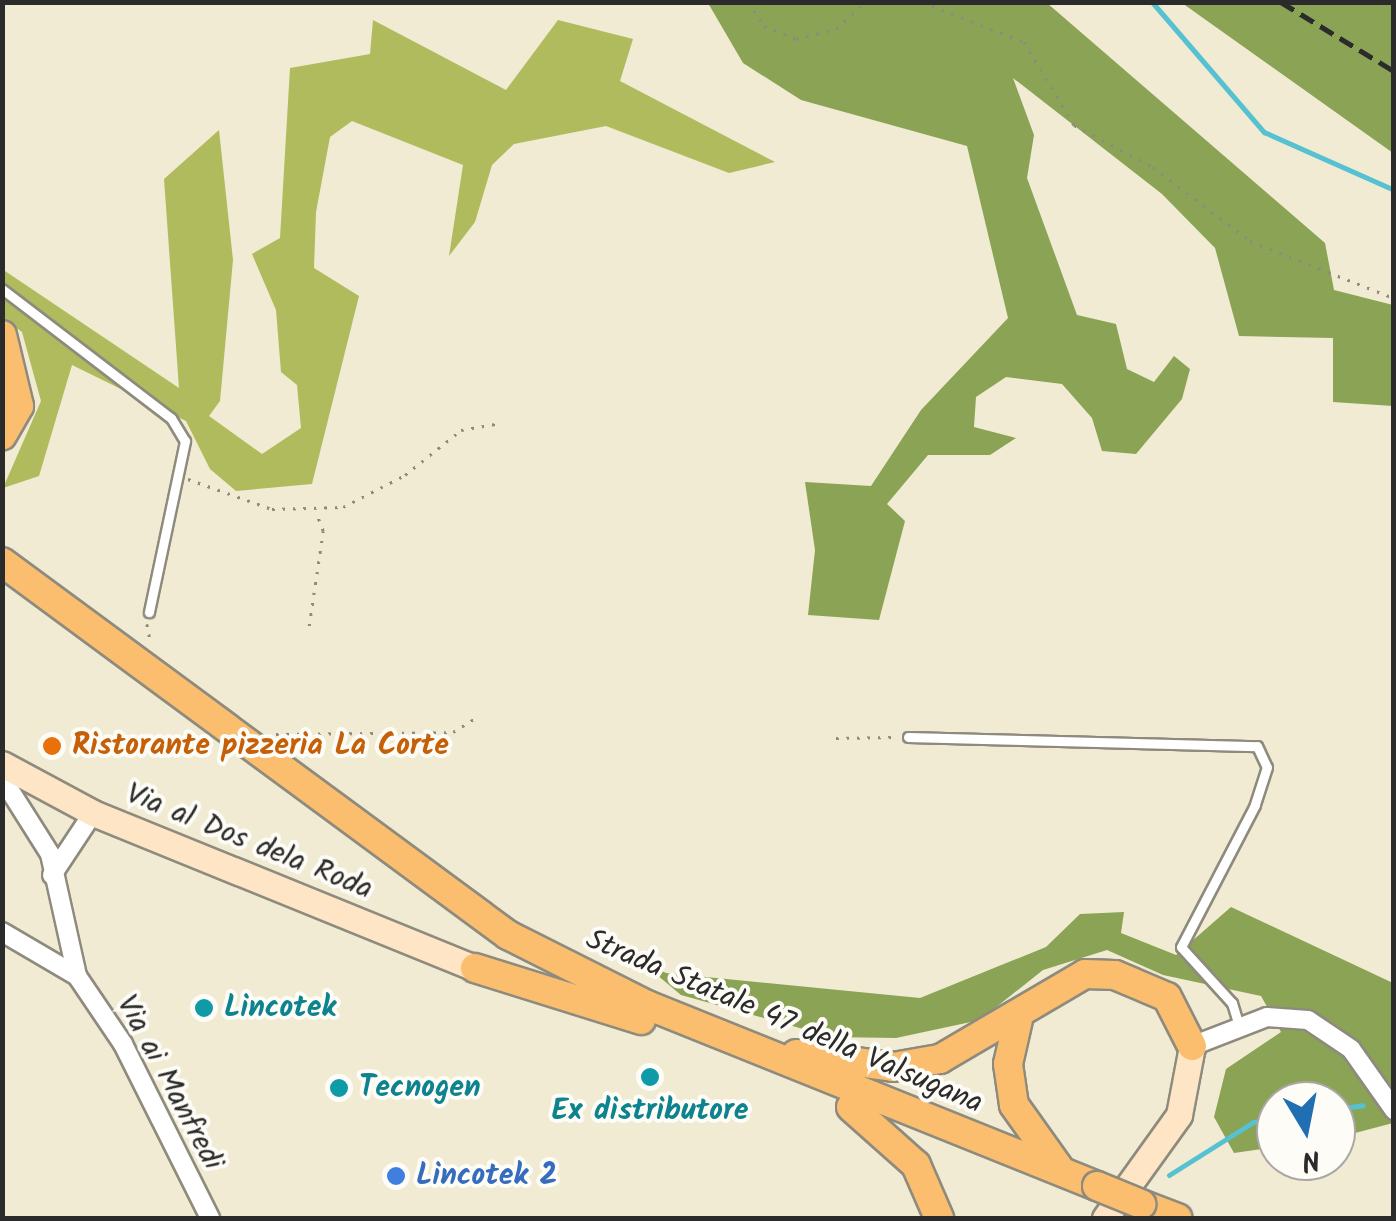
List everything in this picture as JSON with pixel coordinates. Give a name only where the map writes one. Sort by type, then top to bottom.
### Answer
[{"type":"highway","points":[[2,335],[18,378],[5,432]]},
{"type":"highway","name":"Strada Statale 47 della Valsugana","points":[[2,562],[467,909],[598,984],[1063,1172],[1098,1202]]},
{"type":"highway","name":"Strada Statale 47 della Valsugana","points":[[2,575],[455,919],[641,1020],[850,1107],[1098,1202],[1177,1218]]},
{"type":"highway","points":[[475,968],[641,1020]]},
{"type":"highway","points":[[745,1046],[894,1067],[940,1058],[1018,1020],[1054,985],[1116,975],[1167,997],[1192,1046]]},
{"type":"highway","points":[[1018,1020],[1008,1064],[1014,1105],[1063,1172]]},
{"type":"highway","points":[[850,1107],[916,1165],[940,1218]]},
{"type":"main road","name":"Via al Dos dela Roda","points":[[2,764],[93,813],[475,968]]},
{"type":"main road","points":[[1098,1202],[1179,1116],[1192,1046]]},
{"type":"street","name":"Via ai Manfredi","points":[[2,778],[50,854],[77,976],[123,1044],[210,1218]]},
{"type":"street","points":[[52,876],[93,813]]},
{"type":"street","name":"Via ai Manfredi","points":[[2,932],[77,976]]},
{"type":"street","points":[[1192,1046],[1240,1026],[1308,1020],[1350,1049],[1394,1110]]},
{"type":"lane","points":[[2,289],[171,418],[185,441],[182,476],[163,518],[148,612]]},
{"type":"lane","points":[[908,737],[1257,746],[1267,767],[1255,806],[1181,946],[1232,1003],[1240,1026]]},
{"type":"path","points":[[748,2],[764,26],[796,39],[836,29],[866,2]]},
{"type":"path","points":[[922,2],[1024,42],[1074,124],[1153,167],[1250,241],[1394,298]]},
{"type":"path","points":[[182,476],[226,498],[316,512],[405,475],[461,430],[499,423]]},
{"type":"path","points":[[309,626],[323,531],[316,512]]},
{"type":"path","points":[[148,612],[145,633],[156,653]]},
{"type":"path","points":[[269,735],[453,732],[478,716]]},
{"type":"path","points":[[836,738],[908,737]]},
{"type":"green space","points":[[708,3],[1047,3],[1325,243],[1334,290],[1393,305],[1393,406],[1333,402],[1333,338],[1239,336],[1215,248],[1162,194],[1013,78],[1034,135],[1027,178],[1077,315],[1116,324],[1127,369],[1154,382],[1174,356],[1190,369],[1182,399],[1136,454],[1102,451],[1092,418],[1062,384],[1006,377],[976,397],[974,427],[1016,438],[990,455],[928,455],[887,504],[905,521],[879,620],[808,615],[815,550],[805,482],[871,486],[921,410],[1008,318],[967,146],[801,100],[743,63]]},
{"type":"green space","points":[[1182,3],[1393,3],[1393,153]]},
{"type":"green space","points":[[373,20],[506,90],[558,20],[633,39],[620,81],[775,162],[729,173],[606,126],[514,144],[492,165],[475,222],[449,256],[463,165],[352,121],[330,137],[316,212],[314,268],[359,296],[312,484],[236,491],[210,469],[186,421],[72,365],[39,476],[3,488],[41,401],[22,332],[3,318],[2,269],[179,388],[164,179],[219,130],[233,260],[220,401],[209,416],[262,454],[301,428],[297,385],[281,372],[276,310],[252,254],[280,238],[290,68],[370,54]]},
{"type":"green space","points":[[1231,907],[1393,983],[1393,1123],[1356,1133],[1356,1081],[1256,1081],[1256,1150],[1234,1153],[1214,1117],[1226,1069],[1281,1032],[1261,996],[1163,975],[1107,950],[1043,970],[980,1020],[896,1038],[832,1037],[681,995],[638,959],[666,973],[920,998],[1046,947],[1080,914],[1124,912],[1121,933],[1176,955]]},
{"type":"waterway","points":[[1152,2],[1264,132],[1394,190]]},
{"type":"waterway","points":[[1356,1106],[1363,1105]]},
{"type":"waterway","points":[[1169,1175],[1256,1122]]},
{"type":"railway","points":[[1281,2],[1394,71]]},
{"type":"place","name":"Ristorante pizzeria La Corte","points":[[52,746]]},
{"type":"place","name":"Lincotek","points":[[204,1008]]},
{"type":"place","name":"Ex distributore","points":[[650,1077]]},
{"type":"place","name":"Tecnogen","points":[[339,1088]]},
{"type":"place","name":"Lincotek 2","points":[[396,1176]]}]
